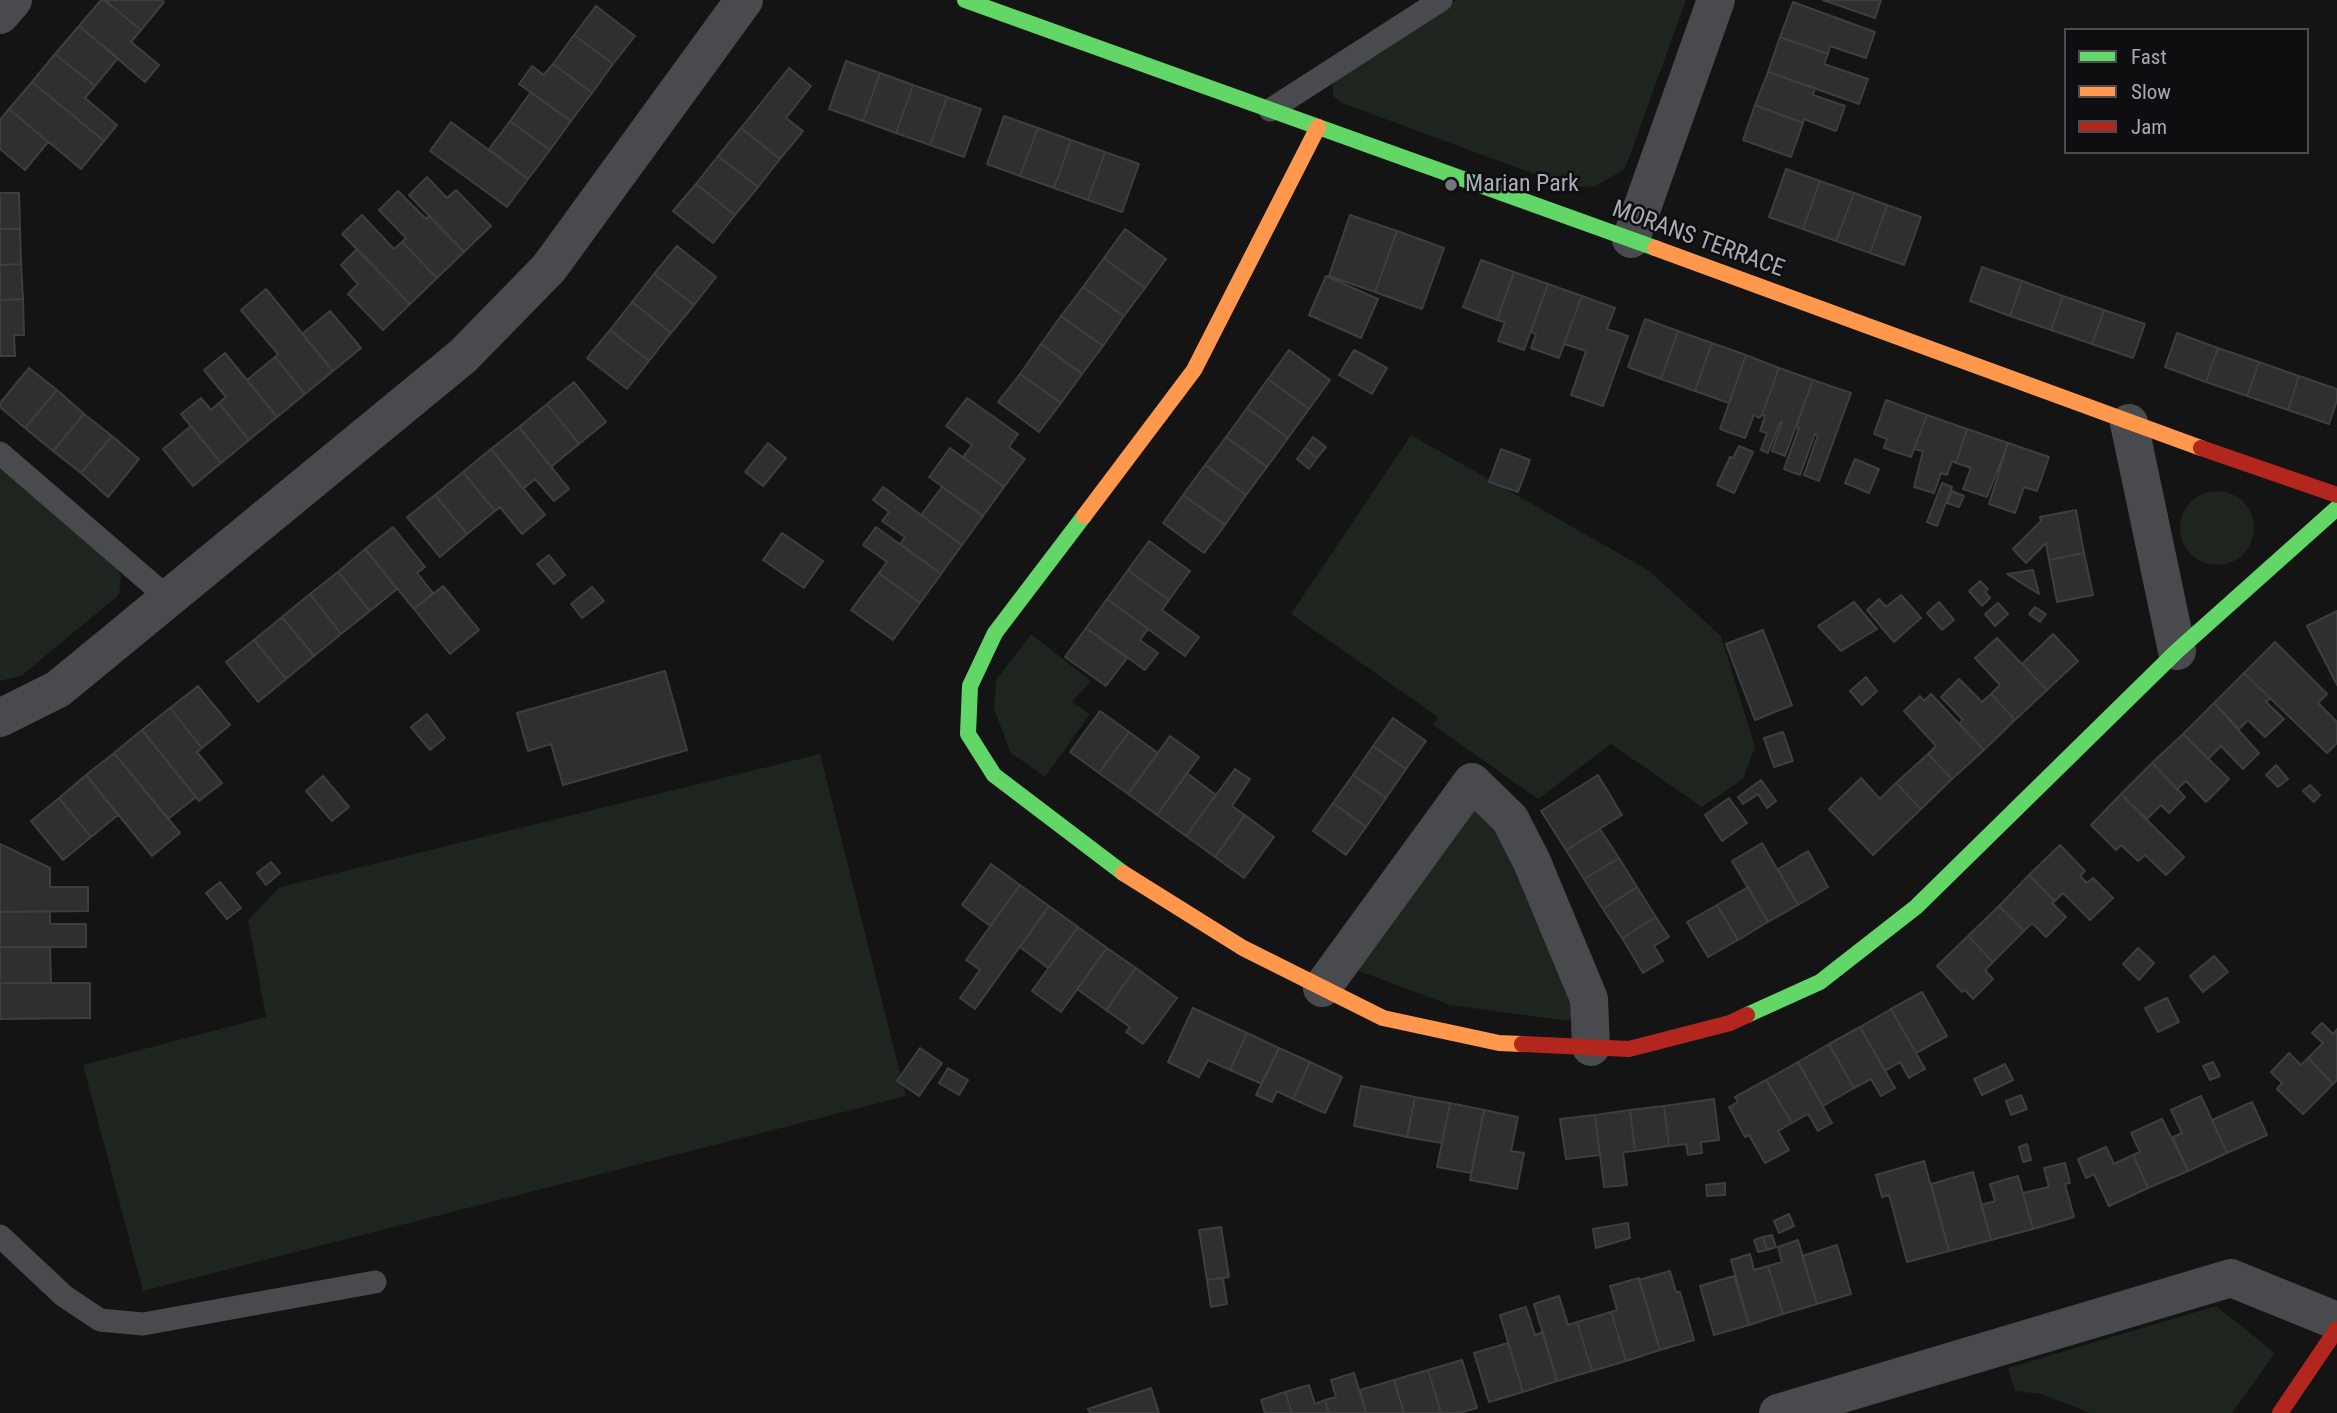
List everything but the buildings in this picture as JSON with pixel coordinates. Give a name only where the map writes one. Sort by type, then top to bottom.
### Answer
[{"type":"street","points":[[0,15],[13,0]]},
{"type":"street","points":[[0,718],[58,689],[463,356],[549,268],[744,0]]},
{"type":"street","name":"MORANS TERRACE","points":[[965,0],[1631,239],[2129,423],[2337,495]]},
{"type":"street","points":[[1631,239],[1716,0]]},
{"type":"street","points":[[1318,127],[1194,370],[995,633],[970,686],[968,734],[994,775],[1125,874],[1243,948],[1383,1018],[1499,1043],[1629,1049],[1730,1023],[1820,982],[1916,907],[2177,651],[2337,508]]},
{"type":"street","points":[[2129,423],[2177,651]]},
{"type":"street","points":[[1322,988],[1472,782],[1510,819],[1532,862],[1589,999],[1591,1047]]},
{"type":"street","points":[[1778,1413],[2231,1278],[2337,1321]]},
{"type":"street","points":[[2280,1413],[2337,1329]]},
{"type":"lane","points":[[1270,110],[1441,0]]},
{"type":"lane","points":[[0,453],[168,598]]},
{"type":"lane","points":[[0,1236],[64,1296],[100,1320],[143,1324],[375,1282]]},
{"type":"shaded area","points":[[1456,0],[1686,0],[1625,169],[1594,187],[1564,185],[1342,103],[1333,96],[1333,80]]},
{"type":"shaded area","points":[[1411,435],[1648,570],[1721,636],[1755,747],[1743,779],[1702,807],[1611,744],[1538,799],[1433,725],[1438,717],[1291,614]]},
{"type":"shaded area","points":[[0,464],[113,561],[121,575],[119,595],[21,676],[3,680],[0,680]]},
{"type":"shaded area","points":[[2217,491],[2231,494],[2243,502],[2251,514],[2254,528],[2251,542],[2243,554],[2231,562],[2217,565],[2203,562],[2191,554],[2183,542],[2180,528],[2183,514],[2191,502],[2203,494]]},
{"type":"shaded area","points":[[1031,634],[1091,681],[1072,702],[1090,714],[1045,777],[1010,752],[994,708],[996,680]]},
{"type":"shaded area","points":[[820,754],[906,1096],[143,1291],[83,1065],[266,1017],[248,920],[280,887]]},
{"type":"shaded area","points":[[1482,807],[1510,838],[1579,999],[1569,1021],[1450,1005],[1351,968],[1457,815]]},
{"type":"shaded area","points":[[2216,1306],[2275,1353],[2232,1413],[2090,1413],[2041,1394],[2015,1391],[2008,1368]]},
{"type":"traffic: fast","points":[[965,0],[1655,248]]},
{"type":"traffic: fast","points":[[1747,1015],[1820,982],[1916,907],[2177,651],[2337,508]]},
{"type":"traffic: fast","points":[[1084,516],[995,633],[970,686],[968,734],[994,775],[1123,873]]},
{"type":"traffic: slow","points":[[1084,516],[1194,370],[1318,127]]},
{"type":"traffic: slow","points":[[1655,248],[2201,448]]},
{"type":"traffic: slow","points":[[1123,873],[1243,948],[1383,1018],[1499,1043],[1522,1044]]},
{"type":"traffic: jam","points":[[2201,448],[2337,495]]},
{"type":"traffic: jam","points":[[1522,1044],[1629,1049],[1730,1023],[1747,1015]]},
{"type":"traffic: jam","points":[[2280,1413],[2337,1329]]},
{"type":"place","name":"Marian Park","points":[[1451,185]]}]
